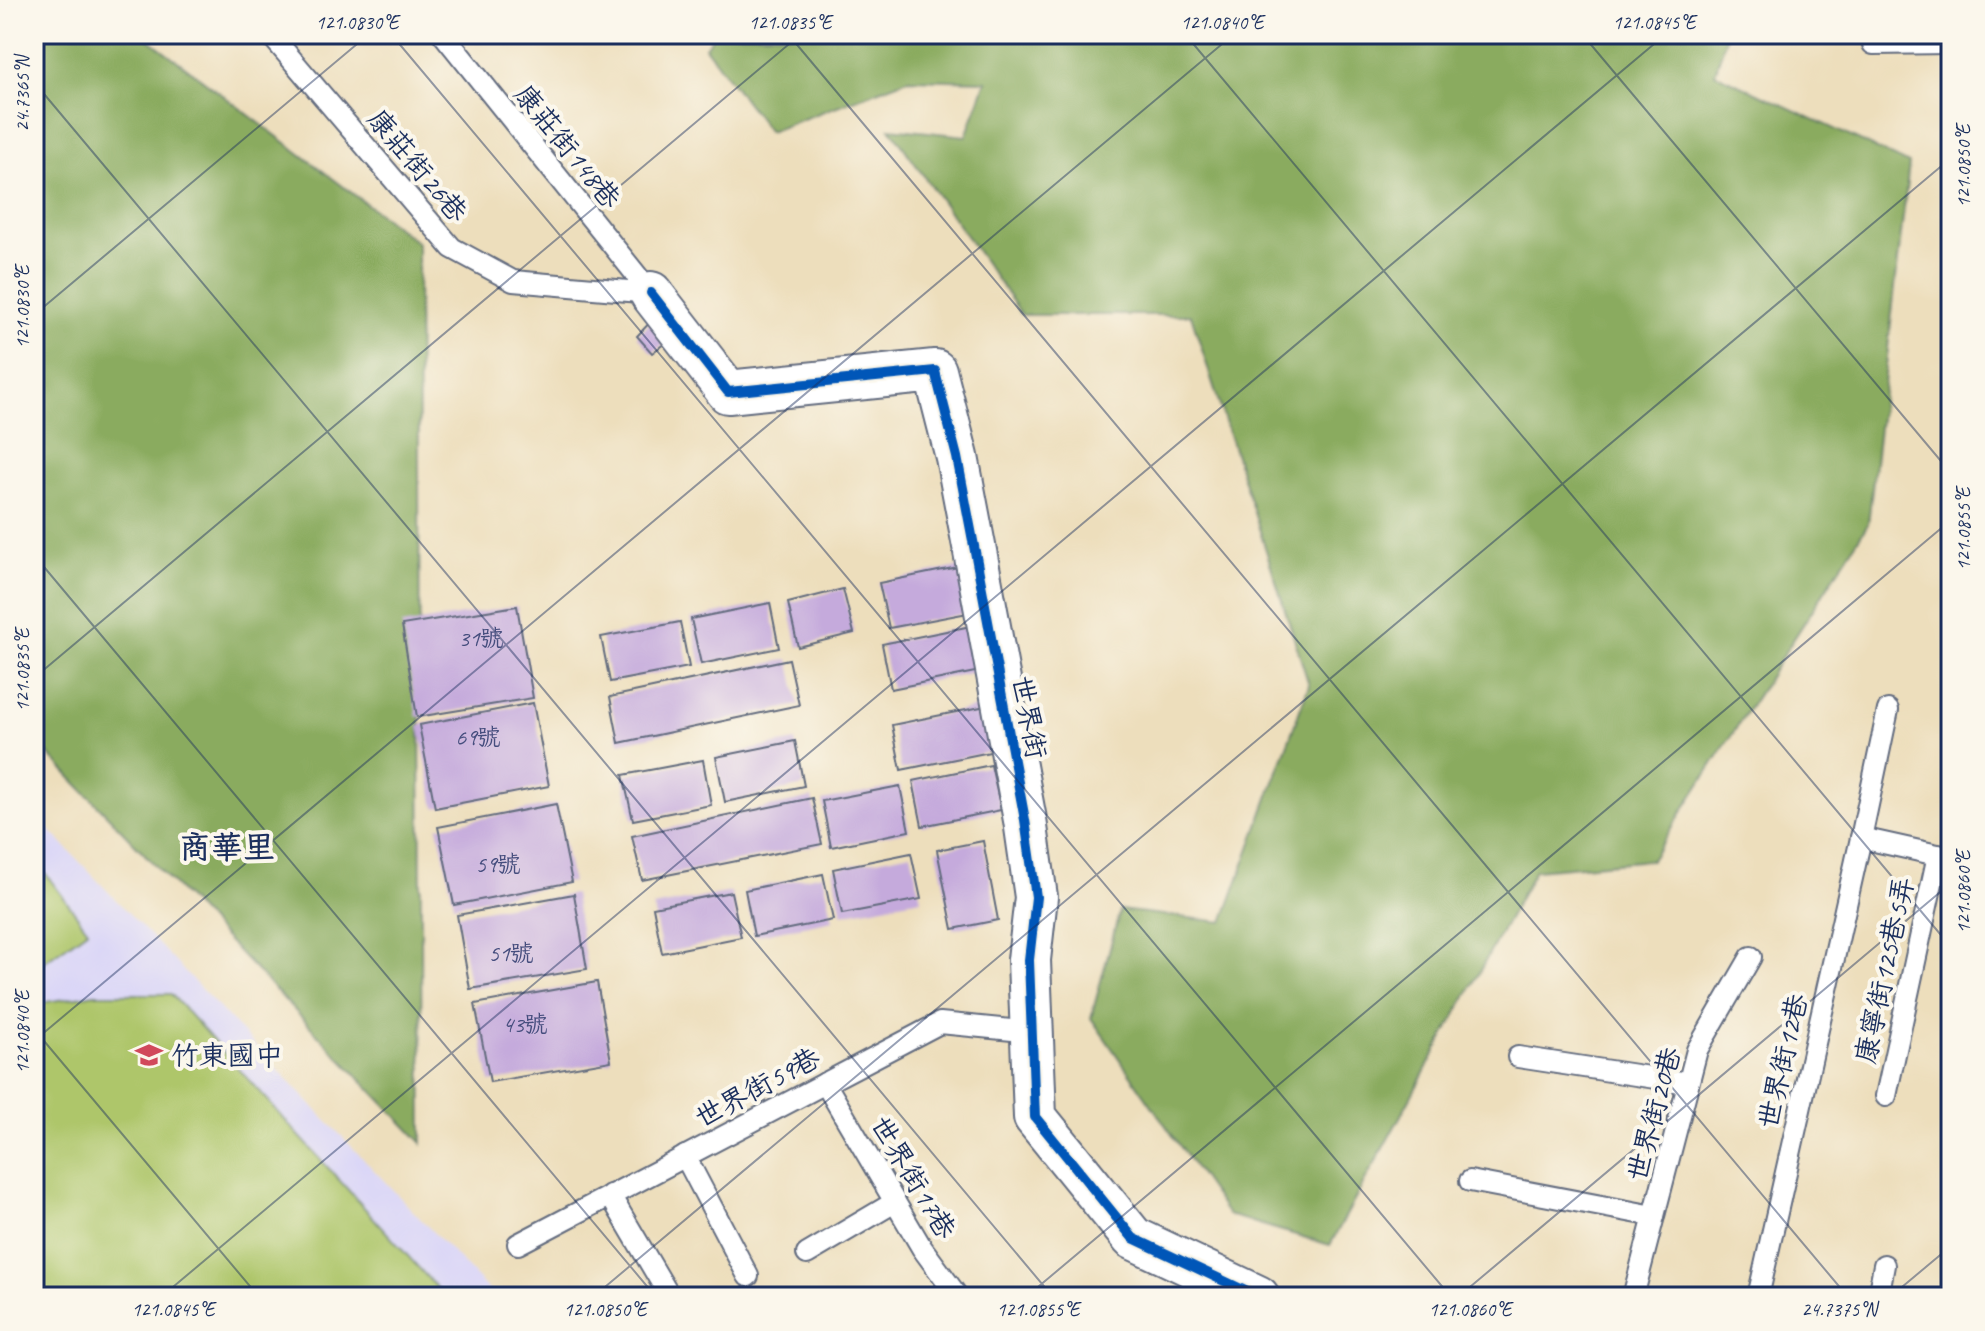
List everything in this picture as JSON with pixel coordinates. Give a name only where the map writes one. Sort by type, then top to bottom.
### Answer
[{"type":"street","name":"世界街","points":[[651,293],[728,392],[935,371],[960,472],[1036,897],[1029,960],[1035,1117],[1133,1238],[1258,1297]]},
{"type":"lane","name":"康莊街26巷","points":[[270,34],[452,248],[513,281],[651,293]]},
{"type":"lane","name":"康莊街148巷","points":[[443,34],[651,293]]},
{"type":"lane","points":[[1873,44],[1951,43]]},
{"type":"lane","name":"世界街12巷","points":[[1758,1297],[1888,710]]},
{"type":"lane","points":[[1861,838],[1944,856]]},
{"type":"lane","name":"康寧街125巷5弄","points":[[1886,1096],[1944,856]]},
{"type":"lane","name":"世界街20巷","points":[[1633,1297],[1697,1050],[1751,957]]},
{"type":"lane","name":"世界街59巷","points":[[518,1244],[940,1023],[1032,1032]]},
{"type":"lane","points":[[1518,1057],[1688,1083]]},
{"type":"lane","name":"世界街17巷","points":[[825,1083],[922,1248],[958,1297]]},
{"type":"lane","points":[[685,1156],[748,1276]]},
{"type":"lane","points":[[1470,1181],[1654,1216]]},
{"type":"lane","points":[[610,1195],[670,1297]]},
{"type":"lane","points":[[807,1254],[895,1202]]},
{"type":"lane","points":[[1878,1297],[1884,1265]]},
{"type":"shaded area","name":"竹東國中","points":[[34,814],[495,1297],[34,1297]]},
{"type":"green space","points":[[34,34],[142,34],[418,243],[422,1143],[34,739]]},
{"type":"green space","points":[[715,34],[1727,34],[1715,73],[1909,164],[1868,524],[1651,860],[1535,870],[1330,1245],[1228,1215],[1091,1018],[1120,910],[1223,922],[1309,685],[1191,315],[1022,315],[890,128],[966,136],[986,81],[908,79],[769,132],[705,47]]},
{"type":"green space","points":[[34,858],[88,930],[34,969]]},
{"type":"green space","name":"竹東國中","points":[[95,994],[171,994],[445,1297],[34,1297],[34,1004]]},
{"type":"building","points":[[656,316],[673,337],[652,353],[637,336]]},
{"type":"building","points":[[958,567],[968,613],[889,628],[879,583]]},
{"type":"building","points":[[843,589],[854,633],[798,647],[788,603]]},
{"type":"building","points":[[770,603],[779,648],[701,664],[691,619]]},
{"type":"building","points":[[517,606],[533,698],[417,717],[402,625]]},
{"type":"building","points":[[680,622],[689,667],[610,682],[601,637]]},
{"type":"building","points":[[976,625],[985,670],[891,689],[882,644]]},
{"type":"building","points":[[789,659],[799,705],[619,743],[610,697]]},
{"type":"building","points":[[533,703],[549,786],[435,808],[419,725]]},
{"type":"building","points":[[986,706],[995,751],[901,770],[892,725]]},
{"type":"building","points":[[795,741],[804,786],[725,802],[716,757]]},
{"type":"building","points":[[703,760],[711,805],[633,820],[623,775]]},
{"type":"building","points":[[991,765],[1001,810],[922,826],[913,781]]},
{"type":"building","points":[[900,786],[909,831],[831,847],[822,801]]},
{"type":"building","points":[[812,798],[822,844],[642,880],[632,836]]},
{"type":"building","points":[[556,804],[572,882],[454,905],[438,827]]},
{"type":"building","points":[[983,841],[998,920],[953,929],[937,850]]},
{"type":"building","points":[[911,853],[921,899],[842,914],[833,869]]},
{"type":"building","points":[[823,874],[833,920],[754,936],[745,890]]},
{"type":"building","points":[[731,892],[741,937],[662,953],[653,907]]},
{"type":"building","points":[[574,894],[587,969],[470,989],[457,915]]},
{"type":"building","points":[[597,982],[611,1061],[490,1082],[475,1004]]},
{"type":"cycle path","points":[[651,293],[728,392],[935,371],[957,457],[1025,820],[1036,897],[1029,960],[1035,1117],[1133,1238],[1258,1297]]},
{"type":"place","name":"竹東國中","points":[[149,1055]]},
{"type":"district","name":"商華里","points":[[227,847]]}]
